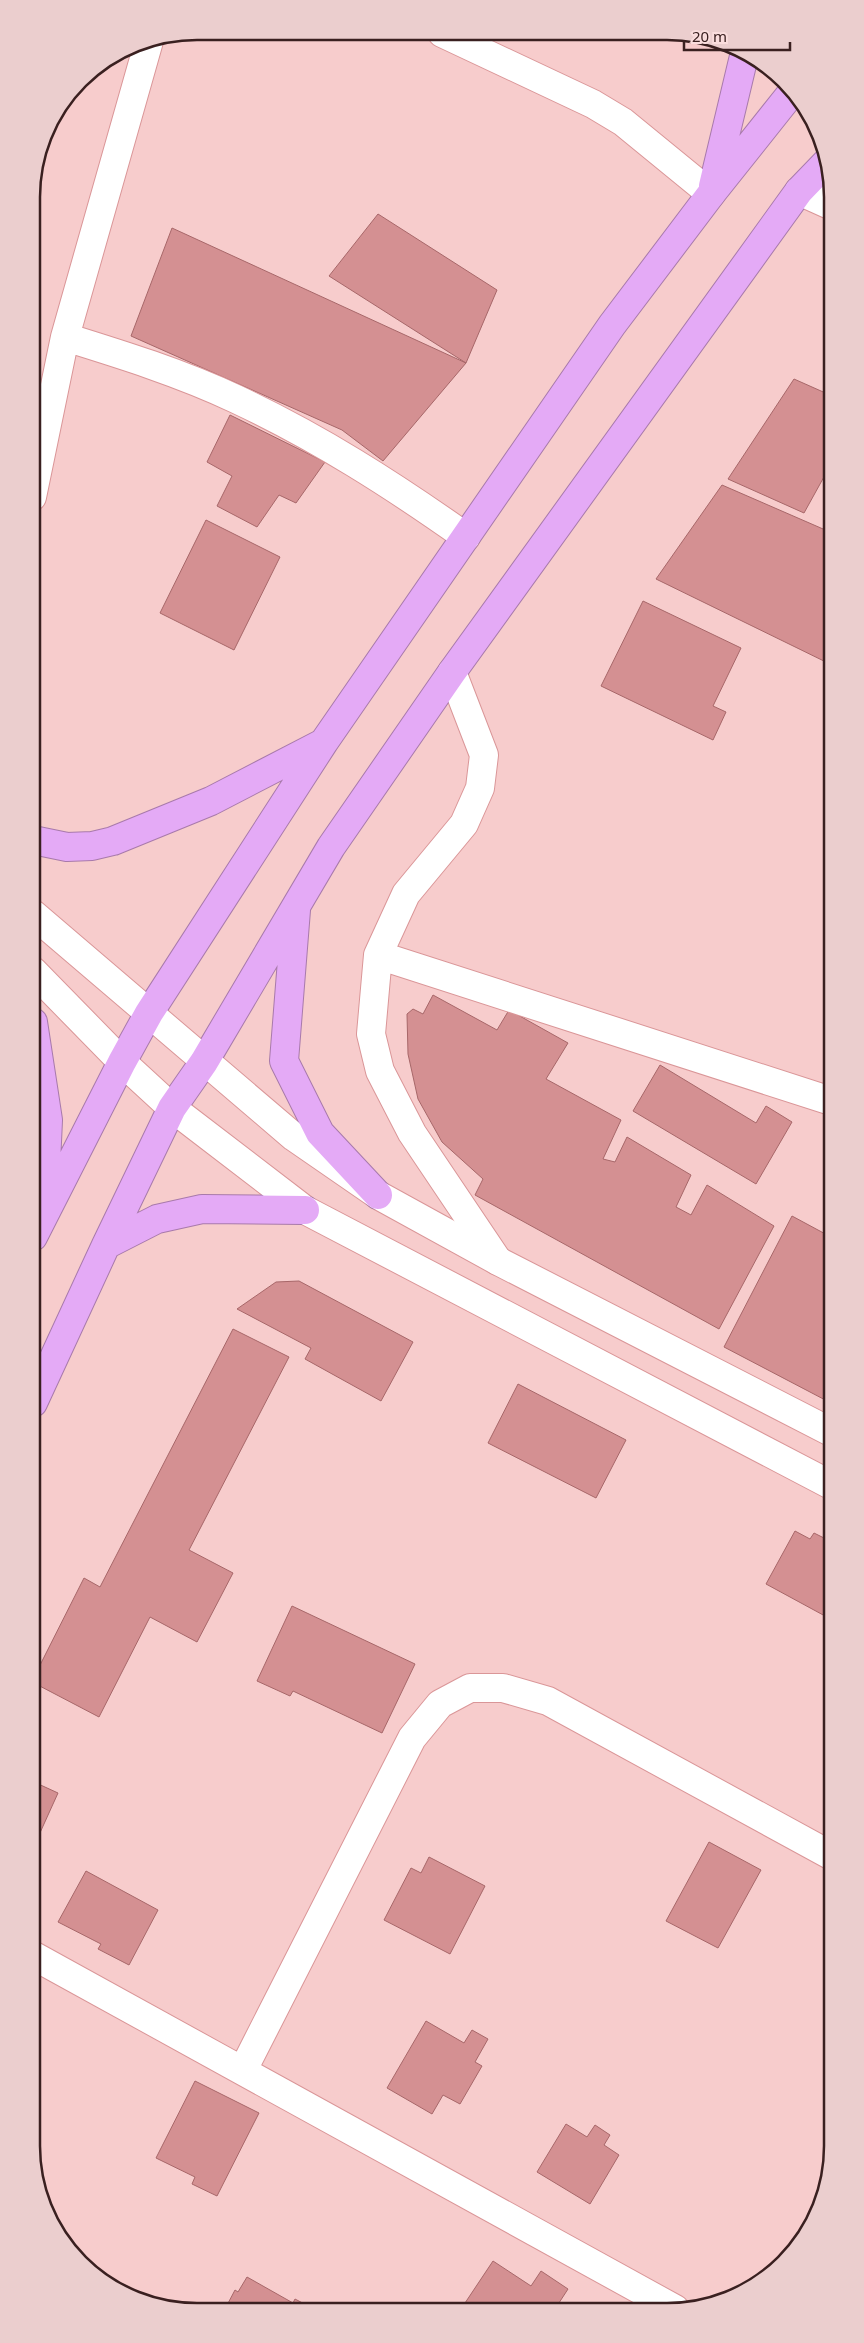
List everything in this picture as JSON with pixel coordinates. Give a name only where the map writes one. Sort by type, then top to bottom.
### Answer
[{"type":"highway","points":[[711,194],[743,59]]},
{"type":"highway","points":[[40,1222],[149,1013],[324,742],[612,325],[711,194],[788,97]]},
{"type":"highway","points":[[40,1388],[106,1244],[172,1108],[204,1062],[331,847],[452,672],[799,191],[821,168]]},
{"type":"highway","points":[[40,841],[67,847],[92,846],[113,840],[211,801],[324,742]]},
{"type":"highway","points":[[297,903],[284,1061],[320,1133],[378,1195]]},
{"type":"highway","points":[[40,1068],[48,1120],[40,1205]]},
{"type":"highway","points":[[106,1244],[157,1219],[202,1209],[305,1210]]},
{"type":"street","points":[[457,40],[593,104],[623,122],[711,194]]},
{"type":"street","points":[[40,458],[65,337],[147,48]]},
{"type":"street","points":[[799,191],[824,201]]},
{"type":"street","points":[[65,337],[151,364],[235,398],[315,439],[385,481],[466,537]]},
{"type":"street","points":[[452,672],[484,755],[480,788],[464,824],[406,894],[378,955],[371,1034],[380,1072],[412,1133],[498,1261]]},
{"type":"street","points":[[40,920],[294,1137],[378,1195],[498,1261],[824,1428]]},
{"type":"street","points":[[378,955],[824,1099]]},
{"type":"street","points":[[40,978],[122,1062],[172,1108],[305,1210],[824,1481]]},
{"type":"street","points":[[243,2070],[412,1738],[440,1704],[470,1688],[503,1688],[548,1701],[824,1852]]},
{"type":"street","points":[[40,1959],[666,2303]]},
{"type":"building","points":[[378,214],[497,290],[466,363],[329,276]]},
{"type":"building","points":[[172,228],[466,363],[383,461],[342,430],[131,336]]},
{"type":"building","points":[[794,379],[824,392],[824,477],[804,513],[728,479]]},
{"type":"building","points":[[230,415],[325,462],[296,503],[279,495],[257,527],[217,506],[232,476],[207,462]]},
{"type":"building","points":[[722,485],[824,529],[824,661],[656,579]]},
{"type":"building","points":[[206,520],[280,557],[234,650],[160,613]]},
{"type":"building","points":[[643,601],[741,648],[713,706],[726,712],[713,740],[601,686]]},
{"type":"building","points":[[433,995],[497,1030],[509,1010],[568,1043],[546,1079],[621,1120],[603,1159],[615,1162],[627,1137],[691,1175],[676,1207],[691,1215],[707,1185],[774,1226],[719,1329],[475,1195],[483,1179],[442,1142],[418,1099],[408,1054],[407,1014],[413,1009],[423,1014]]},
{"type":"building","points":[[660,1065],[756,1123],[766,1106],[792,1122],[756,1184],[633,1111]]},
{"type":"building","points":[[792,1216],[824,1233],[824,1399],[724,1347]]},
{"type":"building","points":[[299,1281],[413,1342],[381,1401],[305,1359],[311,1348],[237,1309],[276,1282]]},
{"type":"building","points":[[233,1329],[289,1357],[189,1550],[233,1573],[197,1642],[150,1617],[99,1717],[40,1686],[40,1665],[84,1578],[100,1587]]},
{"type":"building","points":[[518,1384],[626,1440],[596,1498],[488,1443]]},
{"type":"building","points":[[795,1531],[810,1539],[814,1533],[824,1538],[824,1615],[766,1584]]},
{"type":"building","points":[[292,1606],[415,1664],[382,1733],[293,1691],[290,1696],[257,1681]]},
{"type":"building","points":[[40,1785],[58,1793],[40,1833]]},
{"type":"building","points":[[709,1842],[761,1870],[718,1948],[666,1921]]},
{"type":"building","points":[[429,1857],[485,1886],[450,1954],[384,1920],[411,1868],[421,1873]]},
{"type":"building","points":[[86,1871],[158,1910],[129,1965],[98,1949],[101,1944],[58,1922]]},
{"type":"building","points":[[426,2021],[464,2043],[472,2030],[488,2039],[475,2062],[482,2066],[460,2104],[443,2095],[432,2114],[387,2088]]},
{"type":"building","points":[[195,2081],[259,2113],[217,2196],[192,2184],[195,2177],[156,2158]]},
{"type":"building","points":[[566,2124],[587,2137],[595,2125],[610,2135],[604,2145],[619,2155],[590,2204],[537,2172]]},
{"type":"building","points":[[493,2261],[531,2286],[541,2271],[568,2289],[559,2303],[465,2303]]},
{"type":"building","points":[[247,2277],[293,2303],[228,2303],[235,2290],[238,2292]]},
{"type":"building","points":[[295,2299],[303,2303],[293,2303]]}]
